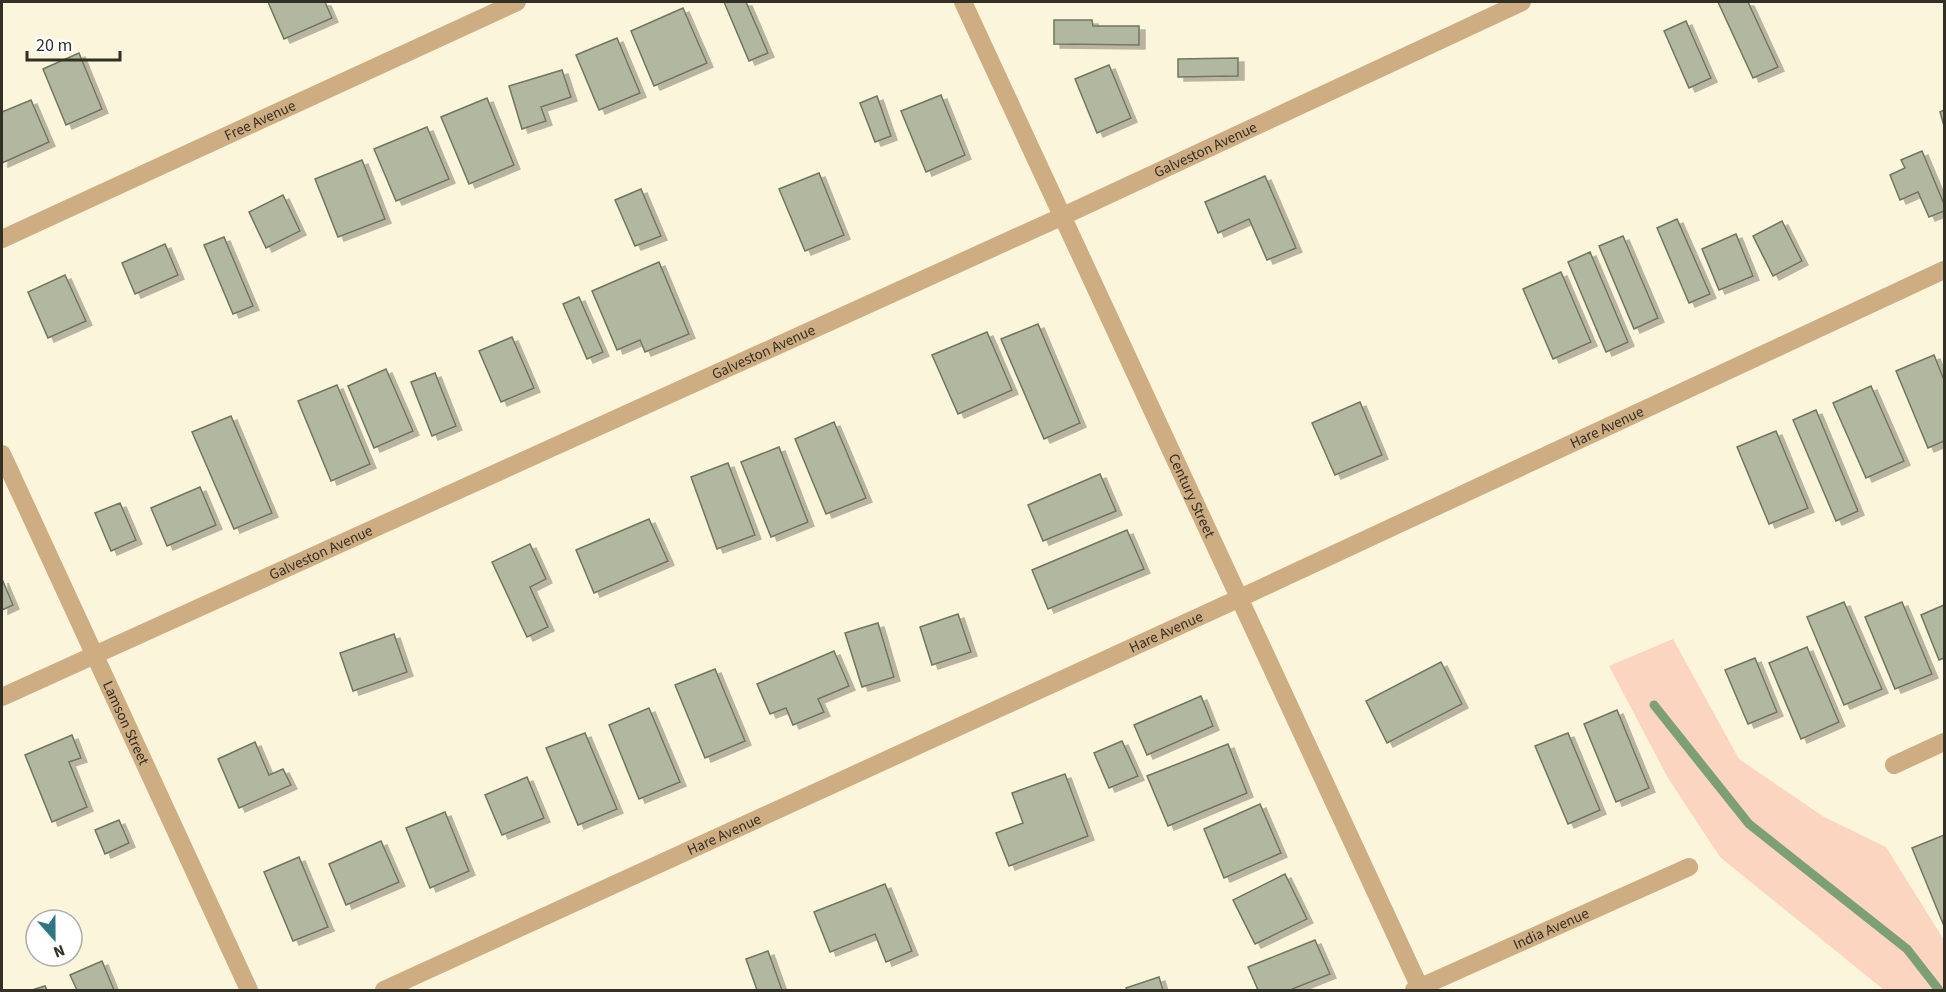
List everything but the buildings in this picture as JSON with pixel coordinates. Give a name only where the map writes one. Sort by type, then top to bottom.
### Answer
[{"type":"street","name":"Free Avenue","points":[[2,238],[517,2]]},
{"type":"street","name":"Century Street","points":[[963,2],[1240,598],[1418,990]]},
{"type":"street","name":"Galveston Avenue","points":[[2,697],[1061,217],[1522,2]]},
{"type":"street","name":"Hare Avenue","points":[[384,990],[1240,598],[1944,270]]},
{"type":"street","name":"Lamson Street","points":[[2,454],[249,990]]},
{"type":"street","points":[[1894,765],[1944,742]]},
{"type":"street","name":"India Avenue","points":[[1418,990],[1689,867]]},
{"type":"shaded area","points":[[1673,639],[1739,759],[1824,817],[1886,847],[1944,940],[1944,990],[1884,990],[1720,857],[1668,778],[1609,666]]},
{"type":"waterway","points":[[1654,705],[1749,824],[1907,949],[1939,990]]}]
